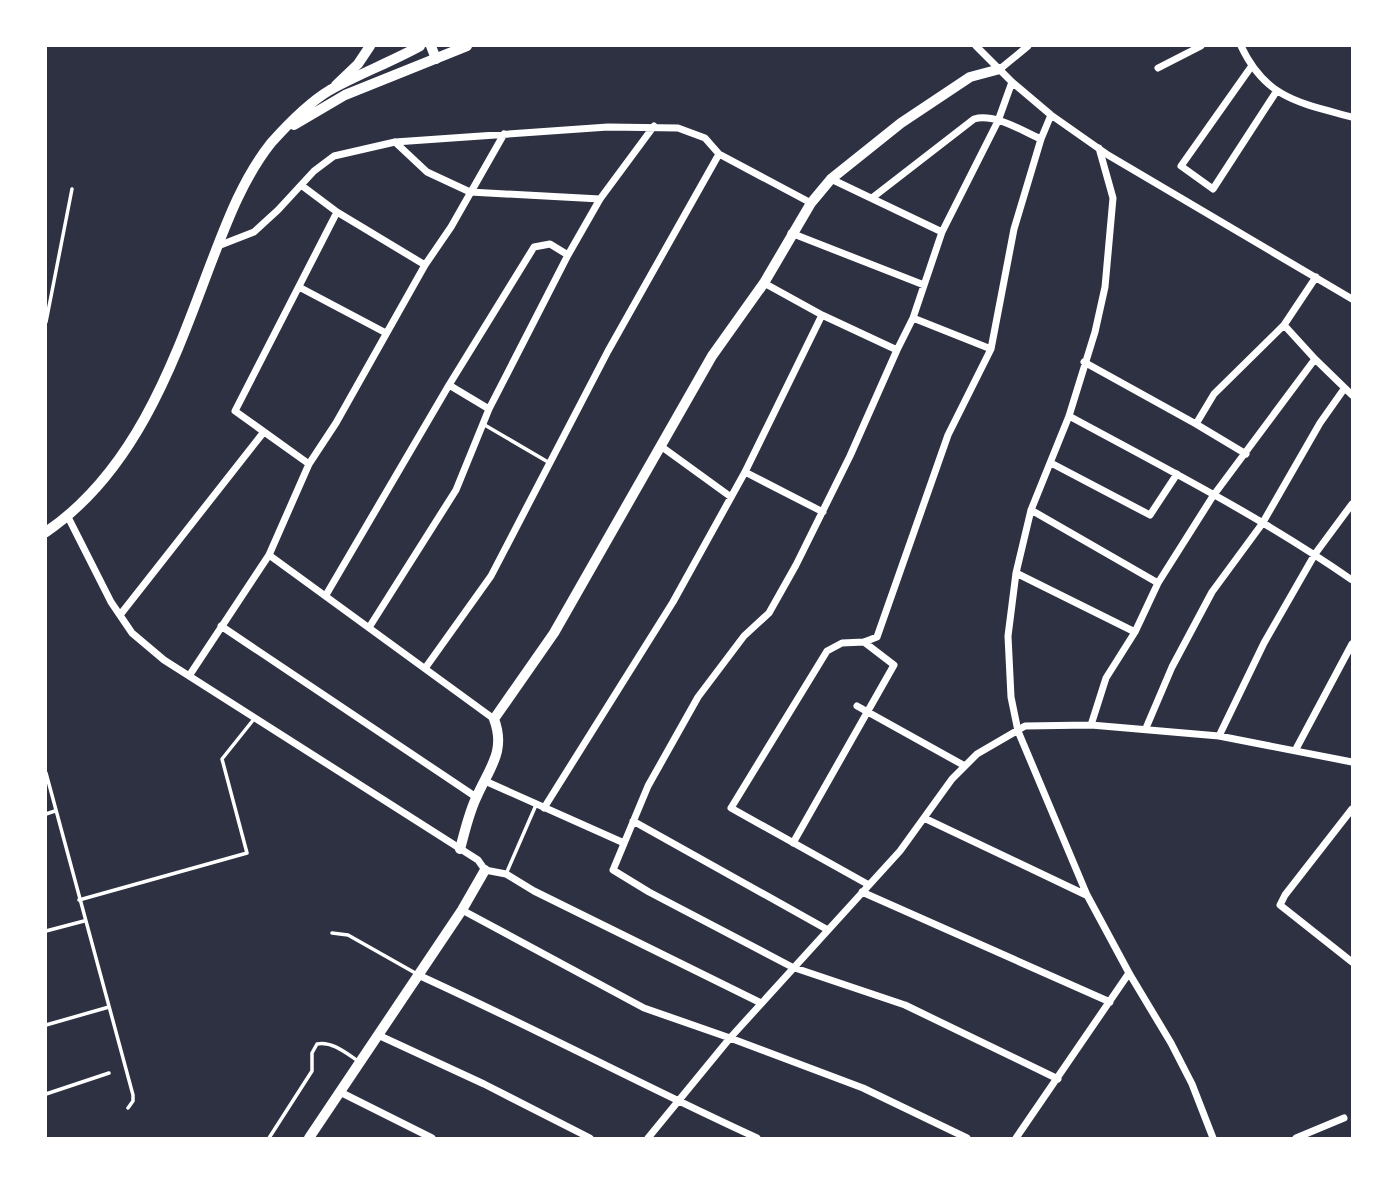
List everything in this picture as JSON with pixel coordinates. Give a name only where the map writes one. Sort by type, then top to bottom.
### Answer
[{"type":"main road","points":[[285,130],[345,95],[467,46]]},
{"type":"main road","points":[[46,532],[86,499],[111,472],[157,396],[244,182],[272,143],[303,111],[328,91],[414,47]]},
{"type":"street","points":[[328,91],[358,64],[370,46]]},
{"type":"street","points":[[431,46],[436,59]]},
{"type":"street","points":[[976,46],[1012,82],[1051,115],[1099,148],[1353,299]]},
{"type":"street","points":[[494,719],[554,633],[712,356],[764,283],[811,203],[831,179],[957,84],[1000,69],[1028,46]]},
{"type":"street","points":[[1158,68],[1201,46]]},
{"type":"street","points":[[1241,46],[1251,67],[1276,92],[1353,117]]},
{"type":"street","points":[[414,47],[420,66]]},
{"type":"street","points":[[1251,67],[1181,166],[1213,189],[1276,92]]},
{"type":"street","points":[[1012,82],[998,121],[942,232],[913,318],[823,512],[769,613],[744,636],[698,697],[648,786],[613,870],[649,892],[793,967],[905,1005],[1058,1079]]},
{"type":"street","points":[[869,885],[731,808],[827,651],[842,643],[864,642],[877,637],[948,435],[990,349],[1014,229],[1041,139],[1051,115]]},
{"type":"street","points":[[872,198],[974,119],[982,117],[998,121],[1041,139]]},
{"type":"street","points":[[218,246],[254,232],[314,170],[334,156],[395,142],[504,134],[654,126],[677,128],[705,138],[719,154],[811,203]]},
{"type":"street","points":[[370,626],[456,490],[489,409],[568,255],[600,199],[654,126]]},
{"type":"street","points":[[189,676],[269,555],[309,464],[504,134]]},
{"type":"street","points":[[395,142],[427,172],[470,192],[600,199]]},
{"type":"street","points":[[1099,148],[1113,198],[1105,287],[1095,332],[1069,416],[1031,510],[1016,573],[1008,636],[1011,696],[1018,730],[1087,895],[1187,1073],[1213,1139]]},
{"type":"street","points":[[426,667],[491,576],[642,287],[719,154]]},
{"type":"street","points":[[831,179],[942,232]]},
{"type":"street","points":[[301,185],[337,212],[425,265]]},
{"type":"street","points":[[309,464],[235,411],[337,212]]},
{"type":"street","points":[[791,233],[924,285]]},
{"type":"street","points":[[326,595],[449,385],[534,247],[550,244],[568,255]]},
{"type":"street","points":[[1196,424],[1214,394],[1284,325],[1316,277]]},
{"type":"street","points":[[764,283],[821,315],[897,350]]},
{"type":"street","points":[[299,286],[386,333]]},
{"type":"street","points":[[544,808],[673,602],[745,472],[821,315]]},
{"type":"street","points":[[913,318],[990,349]]},
{"type":"street","points":[[1284,325],[1353,395]]},
{"type":"street","points":[[1091,725],[1106,678],[1135,632],[1158,583],[1213,496],[1315,359]]},
{"type":"street","points":[[1084,362],[1246,454]]},
{"type":"street","points":[[449,385],[489,409]]},
{"type":"street","points":[[1146,728],[1172,667],[1212,592],[1262,524],[1320,423],[1344,388]]},
{"type":"street","points":[[1069,416],[1177,474],[1315,554],[1353,580]]},
{"type":"street","points":[[120,615],[263,433]]},
{"type":"street","points":[[662,447],[730,497]]},
{"type":"street","points":[[1051,463],[1150,515],[1177,474]]},
{"type":"street","points":[[745,472],[823,512]]},
{"type":"street","points":[[1219,736],[1264,643],[1315,554],[1353,504]]},
{"type":"street","points":[[1031,510],[1158,583]]},
{"type":"street","points":[[66,515],[132,633],[164,660],[478,860],[485,870],[506,874],[534,891],[761,1003]]},
{"type":"street","points":[[269,555],[370,626],[494,719],[500,733],[499,750],[476,797],[460,849]]},
{"type":"street","points":[[1016,573],[1135,632]]},
{"type":"street","points":[[221,626],[476,797]]},
{"type":"street","points":[[793,843],[894,665],[864,642]]},
{"type":"street","points":[[1296,749],[1353,644]]},
{"type":"street","points":[[857,706],[965,766]]},
{"type":"street","points":[[648,1139],[730,1038],[900,850],[952,779],[977,754],[1025,726],[1091,725],[1219,736],[1353,762]]},
{"type":"street","points":[[485,781],[624,843]]},
{"type":"street","points":[[1353,809],[1280,905],[1353,961]]},
{"type":"street","points":[[924,818],[1087,895]]},
{"type":"street","points":[[633,821],[828,930]]},
{"type":"street","points":[[309,1139],[462,910],[485,870]]},
{"type":"street","points":[[862,892],[1110,1002]]},
{"type":"street","points":[[462,910],[644,1008],[863,1088],[967,1139]]},
{"type":"street","points":[[1016,1139],[1129,974]]},
{"type":"street","points":[[418,975],[512,1018],[757,1139]]},
{"type":"street","points":[[378,1035],[484,1084],[590,1139]]},
{"type":"street","points":[[340,1092],[432,1139]]},
{"type":"street","points":[[1296,1139],[1344,1118]]},
{"type":"lane","points":[[46,322],[72,189]]},
{"type":"lane","points":[[483,424],[550,463]]},
{"type":"lane","points":[[79,901],[247,853],[222,759],[255,719]]},
{"type":"lane","points":[[46,773],[84,922],[133,1095],[128,1108]]},
{"type":"lane","points":[[506,874],[536,804]]},
{"type":"lane","points":[[46,814],[55,811]]},
{"type":"lane","points":[[46,931],[84,922]]},
{"type":"lane","points":[[332,933],[348,935],[418,975]]},
{"type":"lane","points":[[46,1025],[108,1007]]},
{"type":"lane","points":[[269,1139],[312,1072],[312,1053],[317,1044],[334,1046],[360,1062]]},
{"type":"lane","points":[[46,1094],[110,1073]]}]
